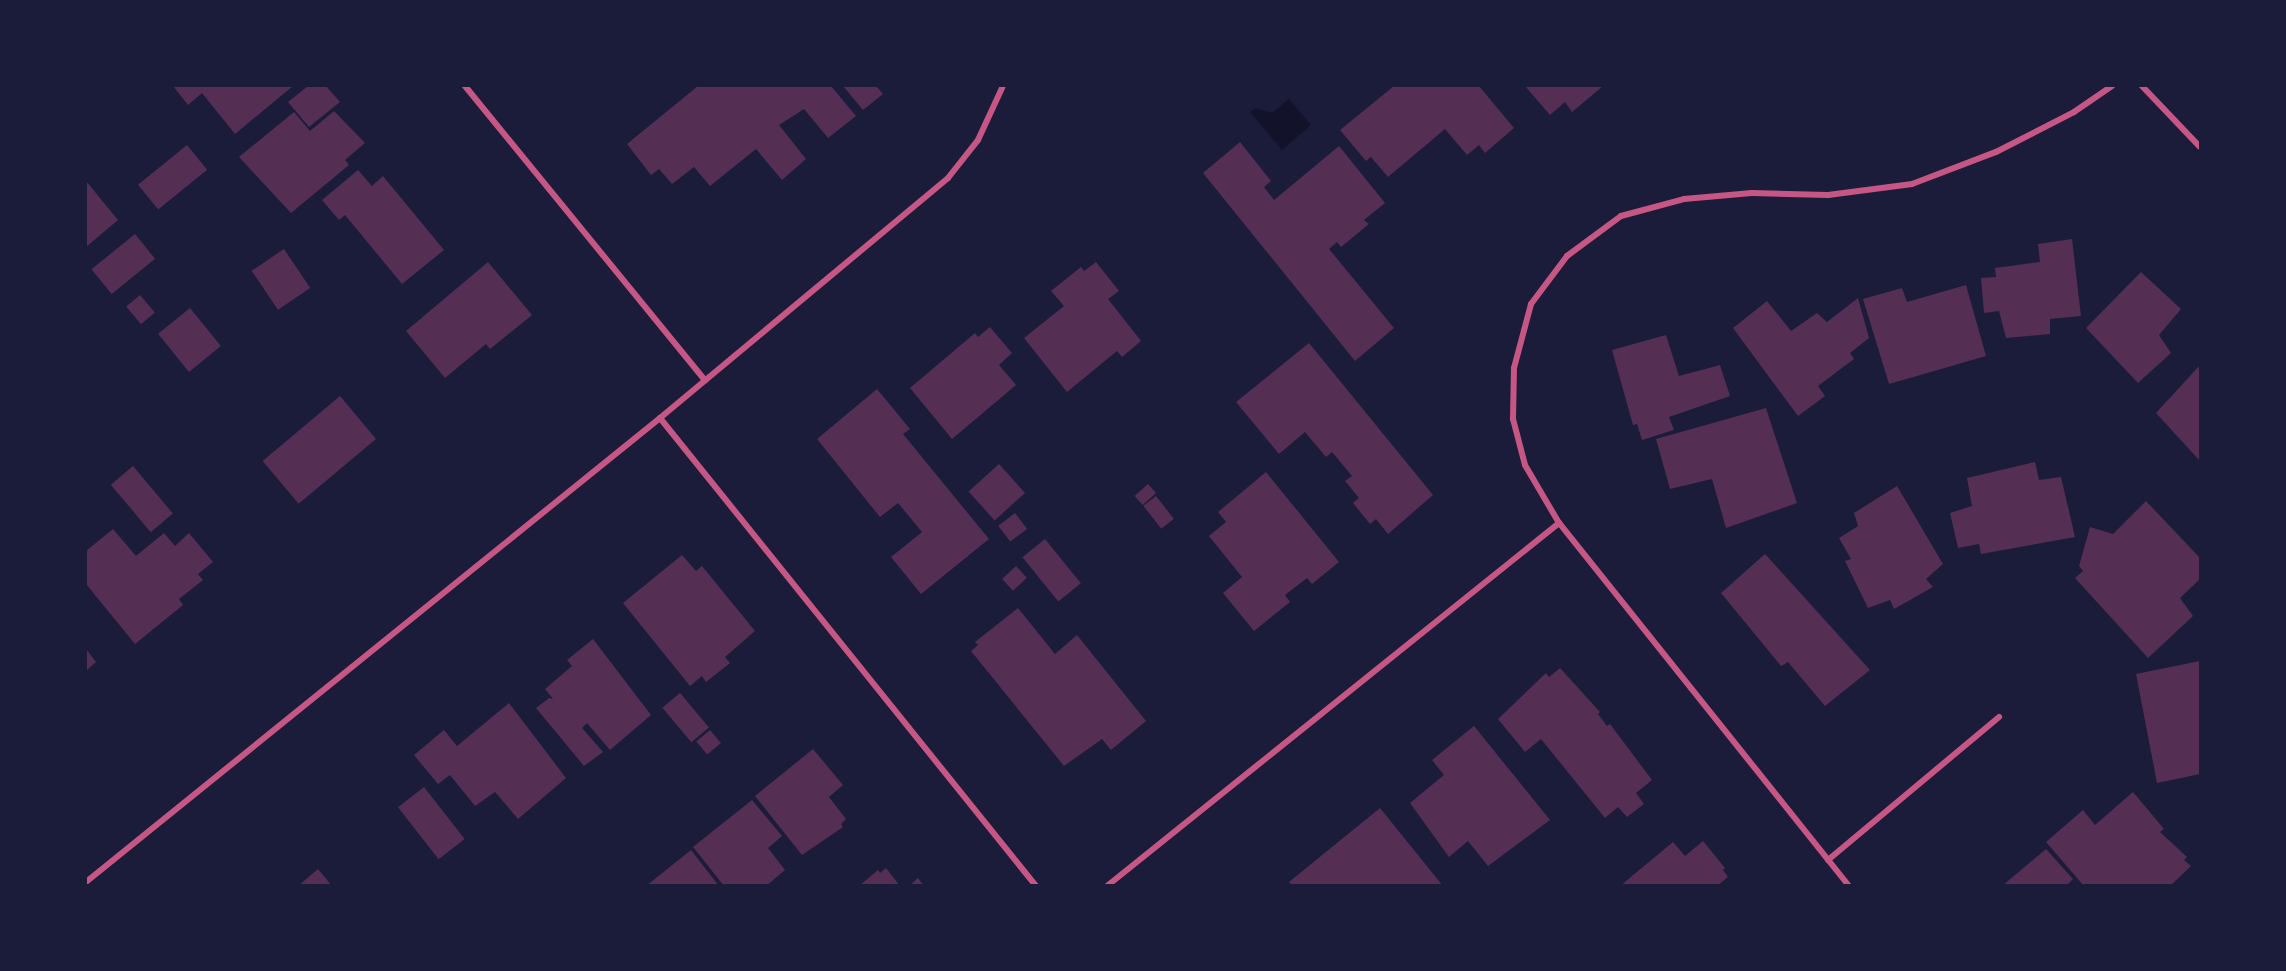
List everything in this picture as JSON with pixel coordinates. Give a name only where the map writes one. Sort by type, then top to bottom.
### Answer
[{"type":"street","points":[[465,86],[705,380]]},
{"type":"street","points":[[86,882],[660,418],[948,178],[978,140],[1003,86]]},
{"type":"street","points":[[1849,885],[1559,523],[1526,465],[1513,419],[1514,368],[1532,304],[1568,256],[1621,216],[1684,200],[1752,193],[1828,195],[1912,184],[1996,152],[2074,112],[2112,86]]},
{"type":"street","points":[[2142,86],[2200,147]]},
{"type":"street","points":[[660,418],[1035,885]]},
{"type":"street","points":[[1107,885],[1559,523]]},
{"type":"street","points":[[1828,860],[2000,717]]},
{"type":"shaded area","points":[[1289,99],[1311,125],[1282,150],[1250,112],[1256,108],[1272,113]]},
{"type":"building","points":[[173,86],[293,86],[235,134],[202,93],[188,105]]},
{"type":"building","points":[[308,86],[326,86],[340,102],[309,127],[288,102]]},
{"type":"building","points":[[698,86],[831,86],[856,116],[828,138],[804,109],[779,125],[806,159],[782,180],[756,149],[710,186],[694,167],[672,184],[659,169],[651,175],[627,144]]},
{"type":"building","points":[[843,86],[876,86],[883,94],[863,110]]},
{"type":"building","points":[[1394,86],[1479,86],[1514,128],[1485,153],[1479,145],[1467,155],[1445,129],[1388,177],[1371,157],[1366,161],[1340,130]]},
{"type":"building","points":[[1525,86],[1603,86],[1572,112],[1565,102],[1550,115]]},
{"type":"building","points":[[334,111],[365,143],[345,160],[349,165],[291,213],[239,157],[294,112],[310,131]]},
{"type":"building","points":[[1240,142],[1271,181],[1264,187],[1274,200],[1339,146],[1385,203],[1364,220],[1369,224],[1341,247],[1337,242],[1329,249],[1394,328],[1355,361],[1203,173]]},
{"type":"building","points":[[187,145],[207,170],[158,210],[138,185]]},
{"type":"building","points":[[358,170],[372,186],[383,176],[444,250],[402,284],[345,215],[339,220],[322,200]]},
{"type":"building","points":[[86,181],[118,220],[86,247]]},
{"type":"building","points":[[135,234],[155,259],[112,294],[91,269]]},
{"type":"building","points":[[2072,239],[2081,316],[2050,319],[2050,334],[2006,338],[1999,311],[1984,313],[1981,278],[1996,277],[1995,268],[2040,262],[2038,244]]},
{"type":"building","points":[[284,249],[310,288],[278,310],[252,271]]},
{"type":"building","points":[[488,262],[532,315],[490,349],[486,344],[445,378],[406,331]]},
{"type":"building","points":[[1096,262],[1119,291],[1108,299],[1141,341],[1122,357],[1117,351],[1067,392],[1024,338],[1064,306],[1051,291],[1081,267],[1084,271]]},
{"type":"building","points":[[2141,272],[2181,309],[2159,335],[2171,353],[2138,383],[2086,328]]},
{"type":"building","points":[[1966,285],[1986,356],[1889,384],[1863,299],[1902,288],[1907,302]]},
{"type":"building","points":[[140,295],[155,313],[141,324],[126,307]]},
{"type":"building","points":[[1858,298],[1869,338],[1850,353],[1854,359],[1818,386],[1825,396],[1798,416],[1733,328],[1767,301],[1791,331],[1817,313],[1827,322]]},
{"type":"building","points":[[190,308],[221,346],[189,372],[158,334]]},
{"type":"building","points":[[990,327],[1012,353],[999,365],[1016,385],[952,439],[910,388],[975,333],[978,337]]},
{"type":"building","points":[[1666,335],[1679,376],[1720,365],[1730,396],[1669,417],[1674,430],[1642,440],[1637,424],[1633,425],[1612,350]]},
{"type":"building","points":[[1309,343],[1433,495],[1388,534],[1376,519],[1370,524],[1353,503],[1359,498],[1345,481],[1352,476],[1332,452],[1326,457],[1305,432],[1279,454],[1236,402]]},
{"type":"building","points":[[2200,365],[2200,461],[2156,413]]},
{"type":"building","points":[[877,389],[910,429],[903,434],[989,539],[921,594],[891,557],[922,532],[898,503],[880,517],[817,439]]},
{"type":"building","points":[[340,396],[376,439],[299,504],[263,461]]},
{"type":"building","points":[[1766,408],[1797,503],[1726,528],[1712,479],[1670,489],[1656,439]]},
{"type":"building","points":[[2035,462],[2039,480],[2061,477],[2075,537],[1981,554],[1979,544],[1958,548],[1950,513],[1972,506],[1967,478]]},
{"type":"building","points":[[999,464],[1025,493],[995,520],[969,491]]},
{"type":"building","points":[[133,466],[173,513],[151,532],[111,485]]},
{"type":"building","points":[[1266,472],[1339,562],[1312,584],[1307,578],[1285,595],[1290,602],[1254,631],[1223,593],[1242,577],[1209,536],[1226,522],[1218,512]]},
{"type":"building","points":[[1148,484],[1156,493],[1143,505],[1135,496]]},
{"type":"building","points":[[1897,486],[1943,564],[1926,579],[1933,587],[1894,609],[1890,600],[1868,608],[1845,561],[1851,559],[1839,538],[1858,526],[1854,513]]},
{"type":"building","points":[[1156,496],[1174,519],[1161,529],[1143,506]]},
{"type":"building","points":[[2146,501],[2200,558],[2200,579],[2180,598],[2193,616],[2148,658],[2075,578],[2083,571],[2079,566],[2090,527],[2113,534]]},
{"type":"building","points":[[1015,513],[1027,529],[1010,542],[998,526]]},
{"type":"building","points":[[113,529],[136,556],[164,533],[175,546],[189,533],[213,562],[198,574],[203,580],[179,599],[183,605],[135,644],[86,584],[86,551]]},
{"type":"building","points":[[1045,539],[1081,583],[1058,602],[1022,557]]},
{"type":"building","points":[[1765,554],[1870,670],[1825,706],[1788,662],[1781,666],[1721,593]]},
{"type":"building","points":[[682,555],[696,571],[702,566],[755,631],[725,657],[730,663],[706,682],[702,676],[690,686],[623,603]]},
{"type":"building","points":[[1016,566],[1027,578],[1013,591],[1002,579]]},
{"type":"building","points":[[1018,608],[1055,654],[1077,635],[1146,721],[1111,750],[1102,739],[1064,766],[971,651],[978,645],[975,642]]},
{"type":"building","points":[[593,639],[651,715],[610,750],[587,723],[582,728],[603,752],[584,766],[536,708],[549,698],[553,699],[545,689],[572,666],[567,660]]},
{"type":"building","points":[[86,649],[96,662],[86,671]]},
{"type":"building","points":[[2200,661],[2200,774],[2157,783],[2136,674]]},
{"type":"building","points":[[1560,668],[1600,712],[1598,714],[1607,726],[1610,724],[1652,780],[1636,793],[1644,804],[1627,817],[1618,807],[1605,818],[1541,739],[1525,752],[1498,719],[1546,673],[1549,677]]},
{"type":"building","points":[[680,693],[709,727],[691,742],[662,708]]},
{"type":"building","points":[[509,703],[566,778],[518,819],[495,792],[475,806],[450,775],[438,784],[414,755],[444,730],[457,746]]},
{"type":"building","points":[[1474,726],[1550,820],[1488,866],[1468,841],[1449,857],[1410,803],[1444,775],[1432,760]]},
{"type":"building","points":[[710,730],[721,743],[707,755],[696,742]]},
{"type":"building","points":[[813,749],[843,785],[829,797],[846,819],[841,824],[843,827],[802,855],[755,796]]},
{"type":"building","points":[[424,787],[465,839],[439,859],[398,807]]},
{"type":"building","points":[[2133,792],[2164,829],[2160,832],[2187,857],[2184,860],[2191,866],[2170,886],[2084,886],[2046,842],[2083,810],[2095,825]]},
{"type":"building","points":[[752,800],[782,836],[768,848],[785,870],[766,886],[724,886],[693,847]]},
{"type":"building","points":[[1380,808],[1443,886],[1292,886],[1289,882]]},
{"type":"building","points":[[1703,841],[1725,868],[1723,870],[1728,877],[1717,886],[1620,886],[1673,842],[1685,856]]},
{"type":"building","points":[[2046,849],[2073,879],[2066,886],[2002,886]]},
{"type":"building","points":[[691,850],[719,886],[646,886]]},
{"type":"building","points":[[886,868],[900,886],[859,886],[878,870],[880,873]]},
{"type":"building","points":[[318,869],[332,886],[298,886]]},
{"type":"building","points":[[918,878],[924,886],[909,886]]}]
